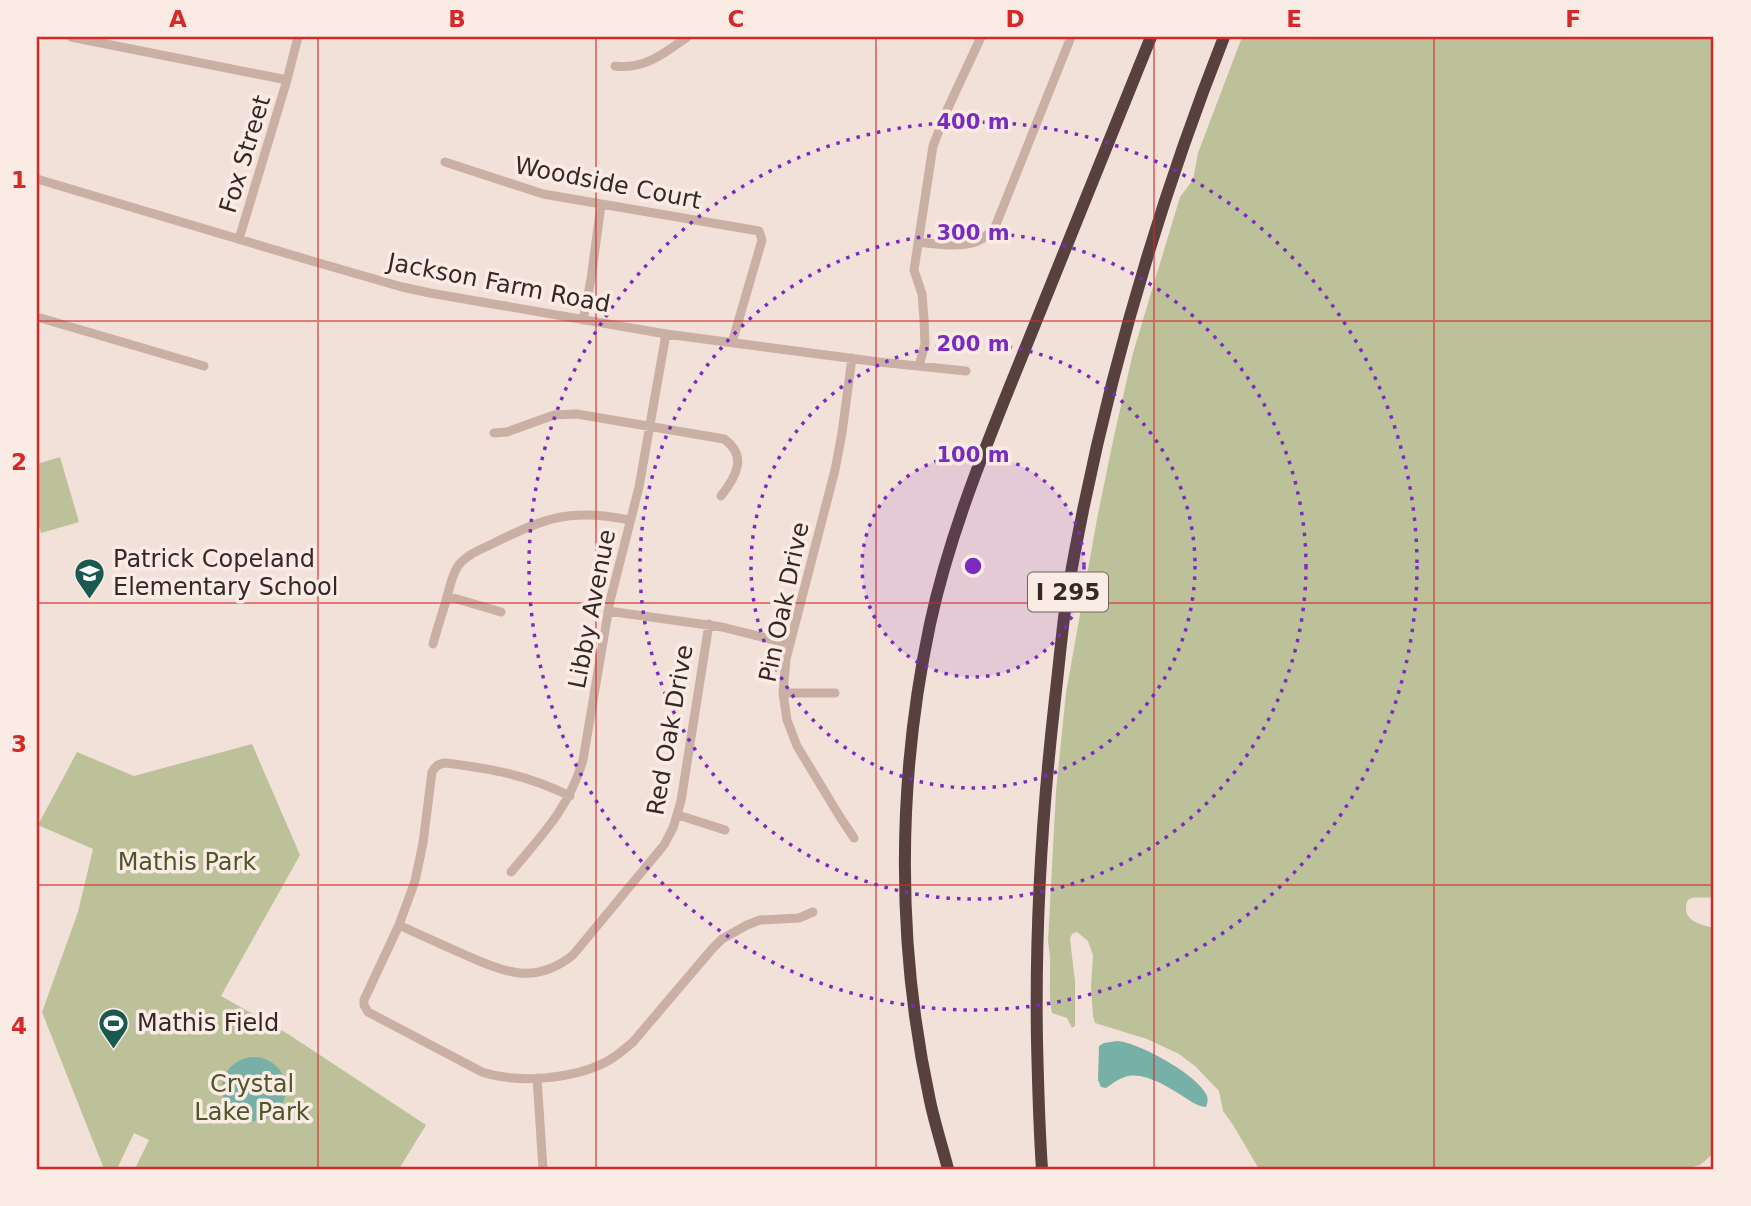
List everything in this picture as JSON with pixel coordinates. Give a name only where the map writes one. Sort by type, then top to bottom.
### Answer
[{"type":"highway","points":[[948,1169],[923,1069],[907,941],[904,867],[906,808],[912,733],[923,661],[942,575],[974,478],[1151,37]]},
{"type":"highway","name":"I 295","points":[[1042,1169],[1037,928],[1049,751],[1068,594],[1099,440],[1137,289],[1185,140],[1224,37]]},
{"type":"street","points":[[71,37],[287,80]]},
{"type":"street","name":"Fox Street","points":[[239,239],[298,37]]},
{"type":"street","points":[[615,66],[642,65],[687,37]]},
{"type":"street","points":[[919,366],[925,344],[922,294],[914,270],[933,146],[981,37]]},
{"type":"street","points":[[918,242],[961,245],[981,240],[995,227],[1072,37]]},
{"type":"street","name":"Woodside Court","points":[[445,162],[524,189],[601,205],[756,230],[762,237],[732,343]]},
{"type":"street","name":"Jackson Farm Road","points":[[37,179],[402,287],[666,334],[966,371]]},
{"type":"street","points":[[583,320],[601,205]]},
{"type":"street","points":[[37,317],[204,366]]},
{"type":"street","name":"Libby Avenue","points":[[511,872],[548,828],[570,796],[577,780],[588,738],[608,611],[650,426],[666,334]]},
{"type":"street","name":"Pin Oak Drive","points":[[852,358],[835,470],[790,644],[783,676],[783,693],[787,720],[797,746],[854,838]]},
{"type":"street","points":[[494,433],[507,432],[549,416],[577,414],[723,439],[732,445],[737,456],[737,470],[721,496]]},
{"type":"street","points":[[433,644],[457,568],[472,554],[544,520],[597,514],[630,520]]},
{"type":"street","points":[[447,596],[501,612]]},
{"type":"street","points":[[608,611],[709,624],[790,644]]},
{"type":"street","name":"Red Oak Drive","points":[[398,925],[501,970],[527,974],[547,970],[573,955],[664,845],[678,814],[709,624]]},
{"type":"street","points":[[783,693],[835,693]]},
{"type":"street","points":[[570,796],[514,774],[446,763],[436,766],[432,772],[418,870],[408,902],[364,1000],[368,1012],[482,1072],[505,1078],[556,1076],[592,1068],[623,1051],[633,1042],[712,949],[734,931],[760,920],[799,918],[813,912]]},
{"type":"street","points":[[678,814],[725,830]]},
{"type":"street","points":[[537,1078],[543,1169]]},
{"type":"green space","points":[[1242,37],[1714,37],[1714,897],[1691,898],[1686,907],[1688,916],[1692,919],[1714,928],[1714,1153],[1700,1165],[1683,1169],[1259,1169],[1223,1111],[1219,1091],[1195,1066],[1179,1054],[1147,1039],[1095,1023],[1091,986],[1093,955],[1088,941],[1077,932],[1072,934],[1070,939],[1075,981],[1075,1026],[1072,1028],[1067,1018],[1052,1013],[1048,942],[1056,791],[1066,693],[1097,519],[1133,353],[1180,197],[1193,180],[1198,153]]},
{"type":"green space","points":[[60,457],[79,522],[41,533],[37,519],[37,464]]},
{"type":"green space","name":"Mathis Park","points":[[252,744],[300,855],[221,996],[288,1034],[426,1125],[399,1169],[135,1169],[149,1140],[134,1133],[117,1169],[104,1169],[42,1012],[78,912],[93,849],[38,825],[77,752],[134,776]]},
{"type":"water","points":[[1117,1041],[1152,1053],[1191,1077],[1206,1094],[1206,1107],[1139,1076],[1125,1077],[1106,1088],[1101,1087],[1098,1080],[1099,1046]]},
{"type":"water","points":[[254,1057],[272,1063],[280,1071],[286,1089],[280,1107],[272,1115],[254,1121],[236,1115],[228,1107],[222,1089],[228,1071],[236,1063]]},
{"type":"place","name":"Patrick Copeland Elementary School","points":[[90,600]]},
{"type":"place","name":"Mathis Field","points":[[114,1050]]},
{"type":"park label","name":"Crystal Lake Park","points":[[252,1098]]}]
